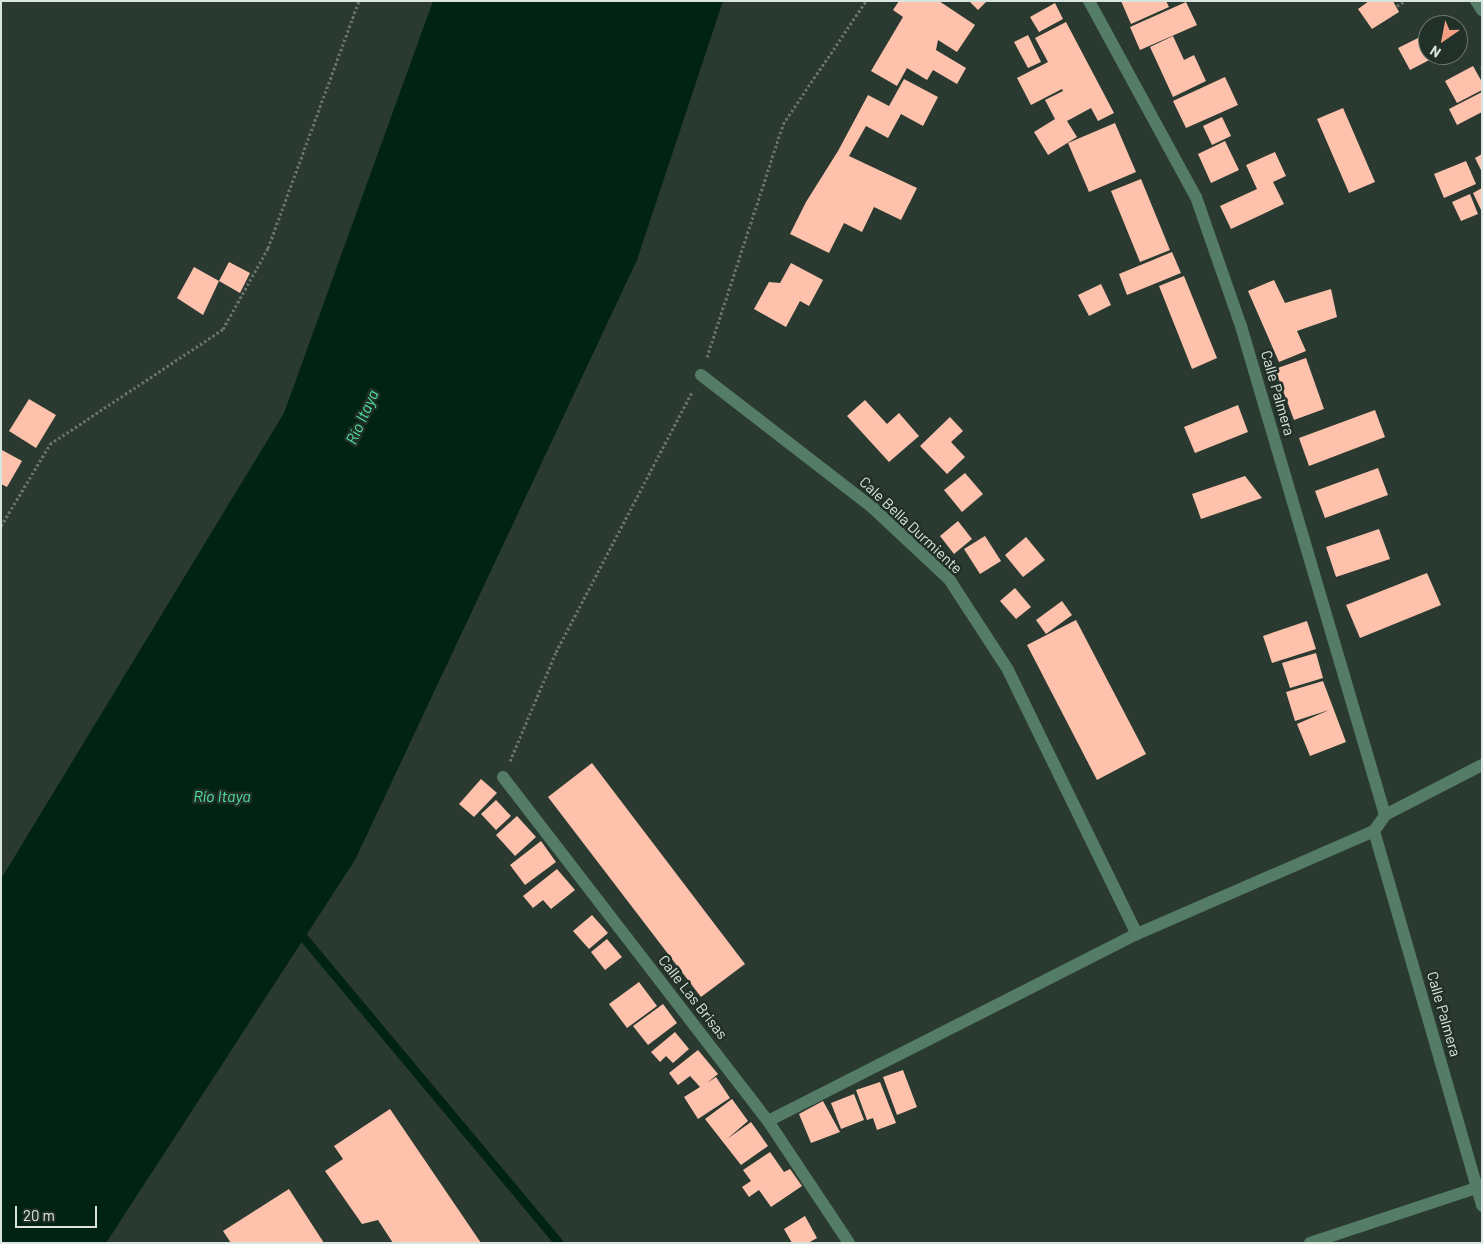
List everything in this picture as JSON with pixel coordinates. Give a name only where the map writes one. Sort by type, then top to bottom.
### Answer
[{"type":"street","name":"Calle Palmera","points":[[1089,1],[1196,197],[1241,326],[1385,815]]},
{"type":"street","points":[[1476,1],[1482,10]]},
{"type":"street","name":"Cale Bella Durmiente","points":[[701,375],[873,508],[949,579],[1008,670],[1137,934]]},
{"type":"street","points":[[768,1122],[1137,934],[1374,831],[1385,815],[1482,765]]},
{"type":"street","name":"Calle Las Brisas","points":[[503,777],[768,1122],[849,1243]]},
{"type":"street","name":"Calle Palmera","points":[[1374,831],[1479,1187],[1482,1206]]},
{"type":"street","points":[[1310,1243],[1479,1187]]},
{"type":"path","points":[[1,526],[50,444],[223,329],[268,248],[359,1]]},
{"type":"path","points":[[503,777],[556,652],[701,375],[783,124],[866,1]]},
{"type":"path","points":[[1397,6],[1405,1]]},
{"type":"water","name":"Río Itaya","points":[[433,1],[723,1],[637,260],[355,860],[106,1243],[1,1243],[1,879],[284,413]]},
{"type":"building","points":[[899,1],[939,1],[975,25],[957,52],[938,40],[936,50],[966,68],[957,84],[933,70],[927,80],[907,68],[897,86],[871,71],[903,17],[893,10]]},
{"type":"building","points":[[969,1],[987,1],[978,10]]},
{"type":"building","points":[[1121,1],[1166,1],[1169,7],[1131,24]]},
{"type":"building","points":[[1369,1],[1393,1],[1399,12],[1372,29],[1358,9]]},
{"type":"building","points":[[1186,2],[1197,25],[1140,50],[1130,27]]},
{"type":"building","points":[[1055,3],[1063,19],[1039,32],[1030,17]]},
{"type":"building","points":[[1066,22],[1114,113],[1098,121],[1091,108],[1067,121],[1077,137],[1048,155],[1034,132],[1055,119],[1045,100],[1063,91],[1062,89],[1031,105],[1017,78],[1048,62],[1035,38]]},
{"type":"building","points":[[1028,35],[1041,62],[1028,68],[1014,42]]},
{"type":"building","points":[[1173,36],[1184,60],[1194,55],[1206,81],[1173,97],[1150,47]]},
{"type":"building","points":[[1418,38],[1418,65],[1420,65],[1410,70],[1398,48]]},
{"type":"building","points":[[1473,66],[1482,82],[1482,90],[1457,103],[1445,81]]},
{"type":"building","points":[[1225,77],[1238,105],[1186,128],[1173,101]]},
{"type":"building","points":[[904,79],[938,97],[923,126],[901,114],[888,138],[866,126],[849,156],[917,188],[901,220],[874,207],[862,232],[844,223],[829,253],[790,234],[806,202],[838,151],[868,95],[889,106]]},
{"type":"building","points":[[1482,92],[1482,112],[1457,125],[1449,109]]},
{"type":"building","points":[[1343,108],[1375,182],[1349,193],[1317,119]]},
{"type":"building","points":[[1222,117],[1231,136],[1212,145],[1203,126]]},
{"type":"building","points":[[1115,123],[1136,172],[1089,192],[1068,143]]},
{"type":"building","points":[[1225,141],[1239,170],[1211,183],[1198,154]]},
{"type":"building","points":[[1275,152],[1286,176],[1273,182],[1284,204],[1231,229],[1220,206],[1257,189],[1246,165]]},
{"type":"building","points":[[1482,154],[1482,172],[1475,158]]},
{"type":"building","points":[[1466,161],[1476,184],[1444,198],[1434,174]]},
{"type":"building","points":[[1141,179],[1170,250],[1140,262],[1111,191]]},
{"type":"building","points":[[1482,188],[1482,212],[1473,193]]},
{"type":"building","points":[[1470,194],[1478,214],[1461,221],[1452,202]]},
{"type":"building","points":[[1172,252],[1181,273],[1127,295],[1119,274]]},
{"type":"building","points":[[229,262],[250,273],[240,293],[219,281]]},
{"type":"building","points":[[791,263],[823,280],[809,306],[800,301],[786,327],[754,309],[769,282],[780,283]]},
{"type":"building","points":[[194,267],[219,281],[203,315],[177,298]]},
{"type":"building","points":[[1184,276],[1217,358],[1192,369],[1159,286]]},
{"type":"building","points":[[1274,280],[1285,303],[1331,289],[1337,317],[1297,331],[1306,351],[1279,362],[1248,291]]},
{"type":"building","points":[[1101,284],[1111,305],[1089,316],[1078,295]]},
{"type":"building","points":[[1306,358],[1324,409],[1294,420],[1275,369]]},
{"type":"building","points":[[29,399],[56,415],[36,448],[9,431]]},
{"type":"building","points":[[865,400],[887,424],[899,413],[919,436],[889,462],[847,416]]},
{"type":"building","points":[[1238,405],[1248,432],[1195,453],[1184,427]]},
{"type":"building","points":[[1375,410],[1385,437],[1309,466],[1299,438]]},
{"type":"building","points":[[950,417],[963,431],[951,442],[965,457],[947,474],[920,446]]},
{"type":"building","points":[[2,450],[22,461],[7,487],[1,484]]},
{"type":"building","points":[[1378,468],[1388,495],[1325,518],[1315,491]]},
{"type":"building","points":[[965,473],[983,494],[962,512],[944,490]]},
{"type":"building","points":[[1245,476],[1262,498],[1201,519],[1192,494]]},
{"type":"building","points":[[958,521],[972,539],[954,554],[940,536]]},
{"type":"building","points":[[1379,529],[1390,559],[1336,577],[1326,547]]},
{"type":"building","points":[[985,536],[1001,561],[980,574],[964,549]]},
{"type":"building","points":[[1026,537],[1045,560],[1023,577],[1005,555]]},
{"type":"building","points":[[1427,573],[1441,605],[1360,638],[1346,605]]},
{"type":"building","points":[[1015,588],[1031,607],[1016,619],[1000,601]]},
{"type":"building","points":[[1062,601],[1072,615],[1046,634],[1036,620]]},
{"type":"building","points":[[1076,620],[1146,754],[1097,780],[1027,645]]},
{"type":"building","points":[[1307,621],[1316,649],[1272,663],[1263,636]]},
{"type":"building","points":[[1316,653],[1323,678],[1290,688],[1282,663]]},
{"type":"building","points":[[1323,681],[1346,742],[1310,756],[1297,724],[1329,710],[1295,721],[1286,692]]},
{"type":"building","points":[[592,763],[745,964],[701,997],[548,797]]},
{"type":"building","points":[[481,779],[497,793],[474,817],[459,804]]},
{"type":"building","points":[[496,800],[511,816],[496,830],[481,814]]},
{"type":"building","points":[[517,816],[536,837],[515,856],[496,835]]},
{"type":"building","points":[[541,841],[556,862],[525,885],[510,865]]},
{"type":"building","points":[[557,869],[575,890],[551,909],[543,900],[533,908],[523,896]]},
{"type":"building","points":[[592,915],[608,933],[589,949],[573,931]]},
{"type":"building","points":[[607,939],[622,957],[605,970],[591,952]]},
{"type":"building","points":[[639,982],[657,1006],[627,1028],[609,1004]]},
{"type":"building","points":[[663,1004],[677,1023],[648,1045],[633,1026]]},
{"type":"building","points":[[675,1032],[689,1049],[673,1063],[666,1056],[660,1062],[651,1052]]},
{"type":"building","points":[[698,1050],[718,1074],[707,1083],[716,1077],[730,1098],[698,1119],[684,1097],[700,1087],[690,1076],[678,1085],[669,1073]]},
{"type":"building","points":[[903,1070],[917,1107],[897,1115],[883,1077]]},
{"type":"building","points":[[880,1082],[896,1123],[877,1130],[873,1118],[867,1120],[856,1090]]},
{"type":"building","points":[[854,1094],[864,1120],[841,1129],[831,1103]]},
{"type":"building","points":[[732,1099],[748,1121],[727,1139],[751,1122],[768,1146],[741,1165],[705,1119]]},
{"type":"building","points":[[823,1101],[840,1132],[811,1143],[799,1114]]},
{"type":"building","points":[[390,1109],[481,1243],[393,1243],[378,1220],[362,1224],[325,1171],[343,1159],[334,1146]]},
{"type":"building","points":[[770,1152],[784,1172],[790,1169],[802,1186],[771,1207],[759,1190],[749,1197],[742,1187],[751,1181],[743,1170]]},
{"type":"building","points":[[289,1189],[324,1243],[231,1243],[223,1231]]},
{"type":"building","points":[[805,1216],[817,1238],[808,1243],[792,1243],[784,1229]]},
{"type":"waterway","points":[[298,931],[559,1243]]}]
